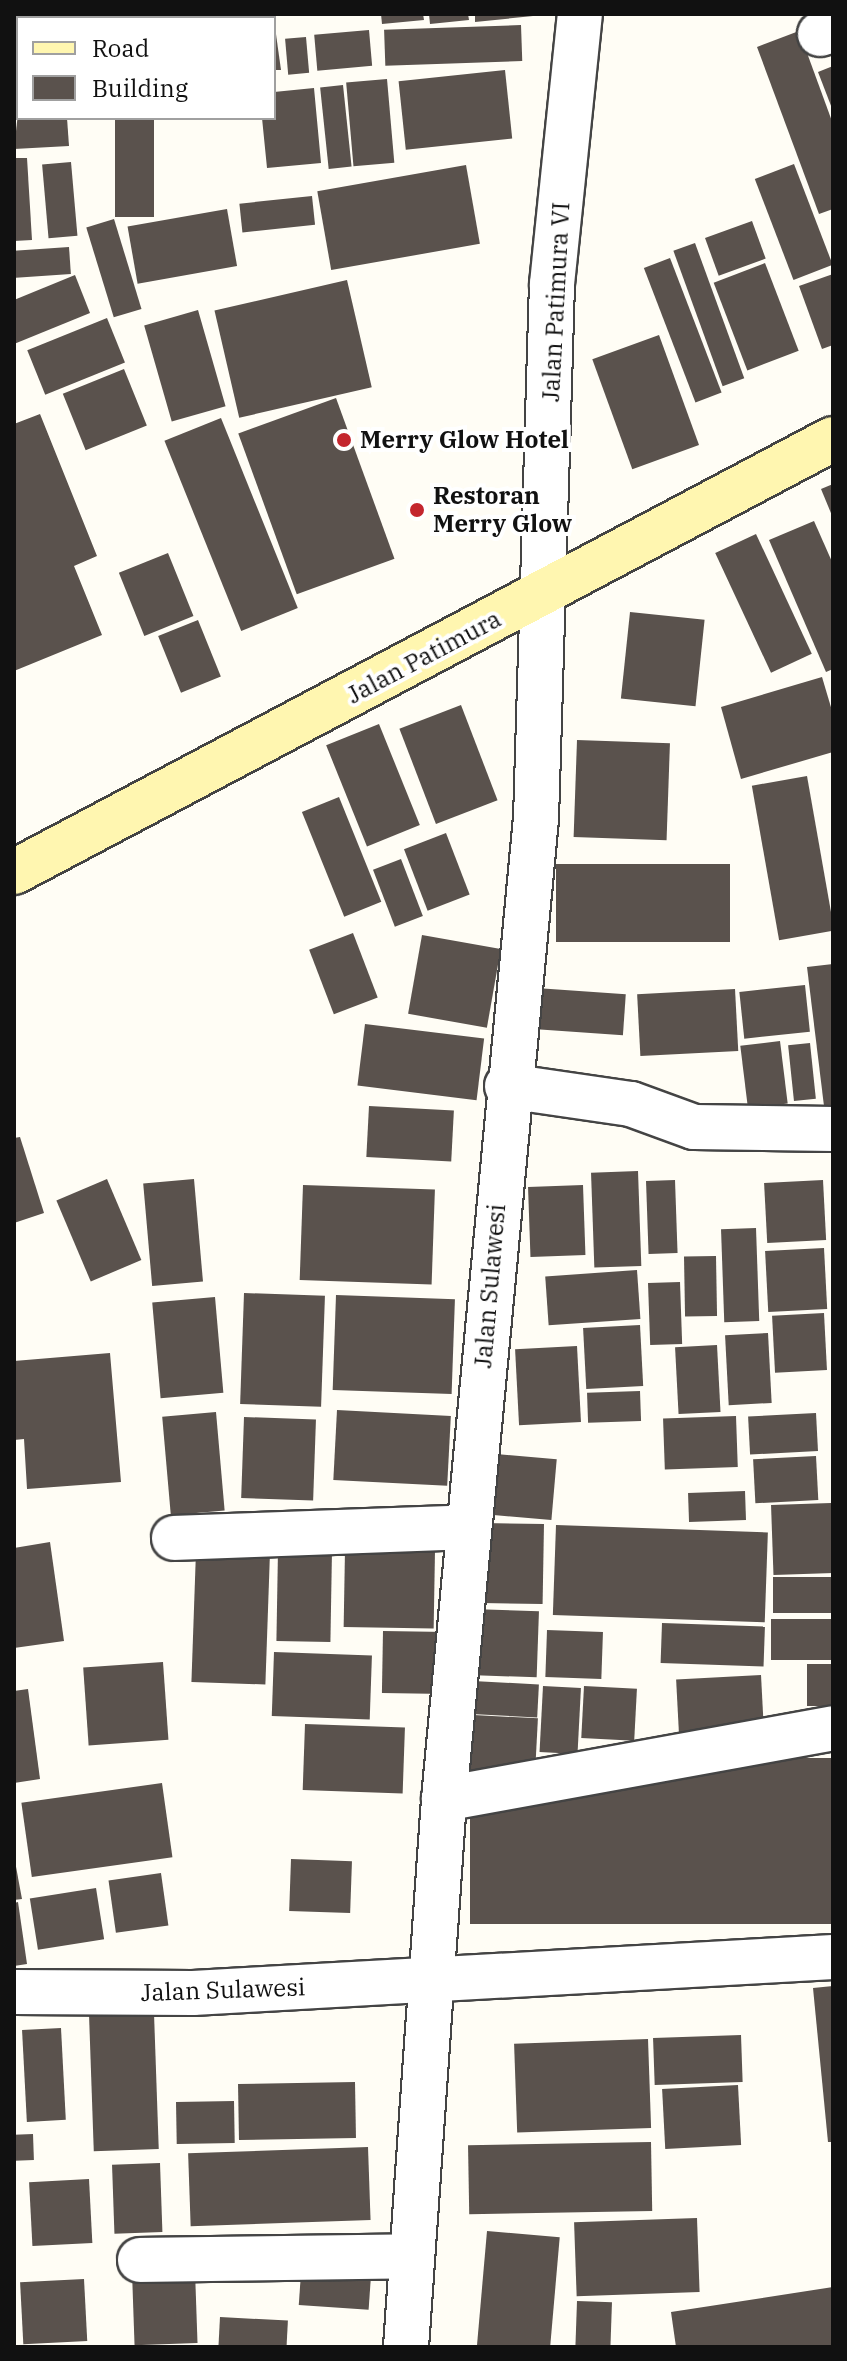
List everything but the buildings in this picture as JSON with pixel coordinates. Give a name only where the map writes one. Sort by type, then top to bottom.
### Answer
[{"type":"main road","name":"Jalan Patimura","points":[[14,872],[833,439]]},
{"type":"street","name":"Jalan Patimura VI","points":[[547,592],[552,284],[580,14]]},
{"type":"street","name":"Jalan Sulawesi","points":[[406,2347],[444,1799],[507,1086],[536,819],[547,592]]},
{"type":"street","points":[[507,1086],[631,1104],[694,1127],[833,1129]]},
{"type":"street","points":[[174,1538],[469,1527]]},
{"type":"street","points":[[444,1799],[833,1728]]},
{"type":"street","name":"Jalan Sulawesi","points":[[14,1992],[193,1993],[833,1957]]},
{"type":"street","points":[[140,2260],[411,2256]]},
{"type":"place","name":"Merry Glow Hotel","points":[[344,440]]},
{"type":"place","name":"Restoran Merry Glow","points":[[417,510]]}]
